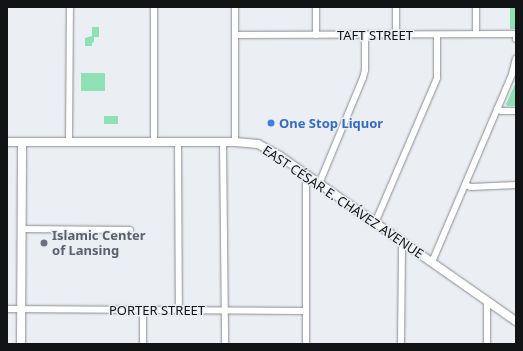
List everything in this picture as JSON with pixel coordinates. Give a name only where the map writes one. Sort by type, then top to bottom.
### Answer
[{"type":"street","points":[[69,142],[70,7]]},
{"type":"street","points":[[154,7],[154,142]]},
{"type":"street","points":[[235,7],[235,142]]},
{"type":"street","points":[[316,7],[316,35]]},
{"type":"street","points":[[396,7],[396,34]]},
{"type":"street","points":[[476,7],[476,34]]},
{"type":"street","points":[[375,223],[437,78],[437,34]]},
{"type":"street","points":[[516,34],[516,39]]},
{"type":"street","name":"TAFT STREET","points":[[235,35],[516,34]]},
{"type":"street","points":[[319,184],[363,78],[365,70],[365,35]]},
{"type":"street","points":[[432,262],[512,74],[516,58]]},
{"type":"street","points":[[497,109],[502,111],[516,111]]},
{"type":"street","name":"EAST CÉSAR E. CHÁVEZ AVENUE","points":[[7,142],[235,142],[251,143],[271,149],[516,321]]},
{"type":"street","points":[[21,344],[22,142]]},
{"type":"street","points":[[178,142],[179,310]]},
{"type":"street","points":[[223,142],[224,344]]},
{"type":"street","points":[[306,174],[306,344]]},
{"type":"street","points":[[465,185],[472,187],[516,186]]},
{"type":"street","points":[[22,229],[130,230]]},
{"type":"street","points":[[401,344],[402,241]]},
{"type":"street","points":[[487,301],[487,344]]},
{"type":"street","name":"PORTER STREET","points":[[7,309],[306,311]]},
{"type":"street","points":[[143,310],[143,344]]},
{"type":"green space","points":[[510,7],[516,7],[516,29],[510,29]]},
{"type":"green space","points":[[92,27],[99,27],[99,37],[94,37],[92,46],[85,46],[85,38],[92,36]]},
{"type":"green space","points":[[81,73],[105,73],[105,91],[81,91]]},
{"type":"green space","points":[[516,82],[516,106],[507,106],[506,104]]},
{"type":"green space","points":[[104,116],[118,116],[118,124],[104,124]]},
{"type":"place","name":"One Stop Liquor","points":[[271,123]]},
{"type":"place","name":"Islamic Center of Lansing","points":[[44,243]]}]
